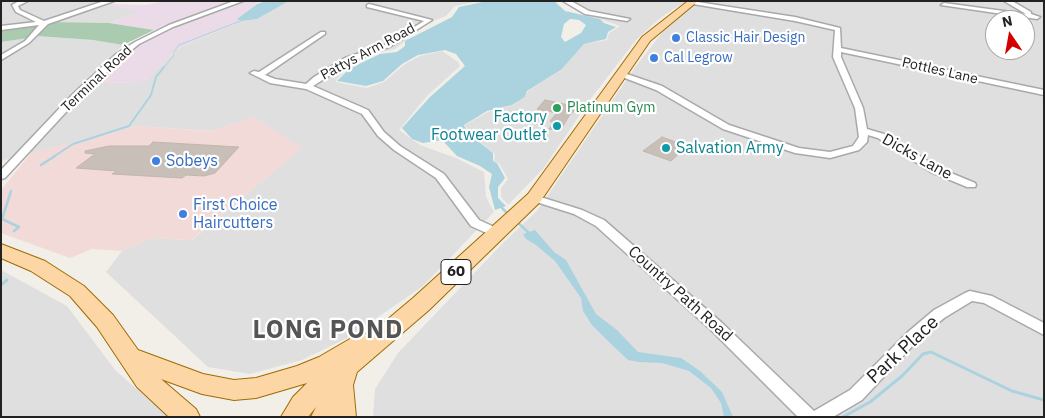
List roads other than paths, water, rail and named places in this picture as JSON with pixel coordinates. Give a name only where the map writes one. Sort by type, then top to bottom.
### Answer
[{"type":"main road","name":"60","points":[[294,417],[302,405],[323,383],[344,375],[534,198],[646,39],[693,2]]},
{"type":"main road","points":[[1,250],[38,266],[77,291],[105,321],[146,380],[182,416]]},
{"type":"main road","points":[[130,356],[202,384],[234,390],[256,388],[280,382],[327,364],[410,312]]},
{"type":"main road","name":"60","points":[[324,417],[337,397],[344,375]]},
{"type":"main road","points":[[343,417],[344,375]]},
{"type":"street","points":[[26,1],[15,5],[18,11],[43,23]]},
{"type":"street","points":[[1,28],[43,23],[111,1]]},
{"type":"street","name":"Terminal Road","points":[[1,176],[77,95],[118,56],[137,42],[171,26],[240,1]]},
{"type":"street","points":[[566,1],[587,12],[627,19]]},
{"type":"street","points":[[1007,1],[1040,19]]},
{"type":"street","points":[[621,75],[659,88],[726,127],[798,151],[830,155],[849,151],[862,142],[862,120],[857,103],[839,64],[836,49],[838,29],[795,18],[693,2]]},
{"type":"street","points":[[944,5],[1040,19]]},
{"type":"street","name":"Pattys Arm Road","points":[[308,87],[317,79],[348,60],[389,45],[429,20],[369,6]]},
{"type":"street","points":[[1,58],[27,42],[45,23],[43,23]]},
{"type":"street","points":[[323,33],[257,74],[273,81],[308,87],[366,112],[381,134],[397,148],[440,176],[475,222],[499,231]]},
{"type":"street","name":"Pottles Lane","points":[[836,49],[1044,93]]},
{"type":"street","name":"Dicks Lane","points":[[863,131],[881,136],[935,170],[971,184]]},
{"type":"street","name":"Country Path Road","points":[[534,198],[578,212],[600,223],[716,326],[810,417]]},
{"type":"street","name":"Park Place","points":[[818,417],[856,394],[912,336],[938,314],[970,296],[979,296],[987,299],[1044,330]]},
{"type":"water","points":[[266,1],[289,1],[257,19],[241,21],[237,19],[257,4]]},
{"type":"water","points":[[487,1],[554,1],[565,11],[600,19],[604,23],[616,27],[608,32],[606,39],[584,44],[562,69],[527,91],[525,97],[512,105],[487,111],[464,125],[468,133],[493,153],[493,161],[497,163],[505,178],[498,187],[498,198],[506,206],[495,210],[489,187],[492,174],[480,166],[457,156],[442,140],[423,143],[412,139],[402,128],[430,97],[465,66],[456,54],[445,50],[418,55],[402,64],[383,81],[366,86],[337,81],[348,70],[361,63],[380,54],[397,52],[405,46],[405,41],[452,17],[459,7]],"holes":[[[570,19],[579,20],[586,25],[581,33],[565,42],[561,37],[564,24]]]},
{"type":"water","points":[[535,230],[554,252],[566,260],[596,314],[617,330],[638,352],[681,358],[700,371],[722,392],[733,417],[724,417],[721,403],[711,388],[689,371],[662,363],[628,360],[592,325],[583,311],[581,298],[555,261],[526,239],[523,234]]},
{"type":"waterway","points":[[173,53],[179,45],[243,20]]},
{"type":"waterway","points":[[163,69],[174,55]]},
{"type":"waterway","points":[[53,157],[73,144],[129,126],[151,95],[156,77],[164,67]]},
{"type":"waterway","points":[[41,165],[55,156]]},
{"type":"waterway","points":[[11,191],[2,219],[19,227],[14,231]]},
{"type":"waterway","points":[[502,208],[508,214]]},
{"type":"waterway","points":[[516,221],[528,232]]},
{"type":"waterway","points":[[1,285],[7,280]]},
{"type":"waterway","points":[[843,417],[870,402],[902,376],[923,354],[931,352],[1012,391],[1044,400]]},
{"type":"place","name":"Classic Hair Design","points":[[676,38]]},
{"type":"place","name":"Cal Legrow","points":[[654,58]]},
{"type":"place","name":"Platinum Gym","points":[[557,108]]},
{"type":"place","name":"Factory Footwear Outlet","points":[[557,126]]},
{"type":"place","name":"Salvation Army","points":[[666,148]]},
{"type":"place","name":"Sobeys","points":[[156,161]]},
{"type":"place","name":"First Choice Haircutters","points":[[183,214]]},
{"type":"district","name":"LONG POND","points":[[328,331]]}]
